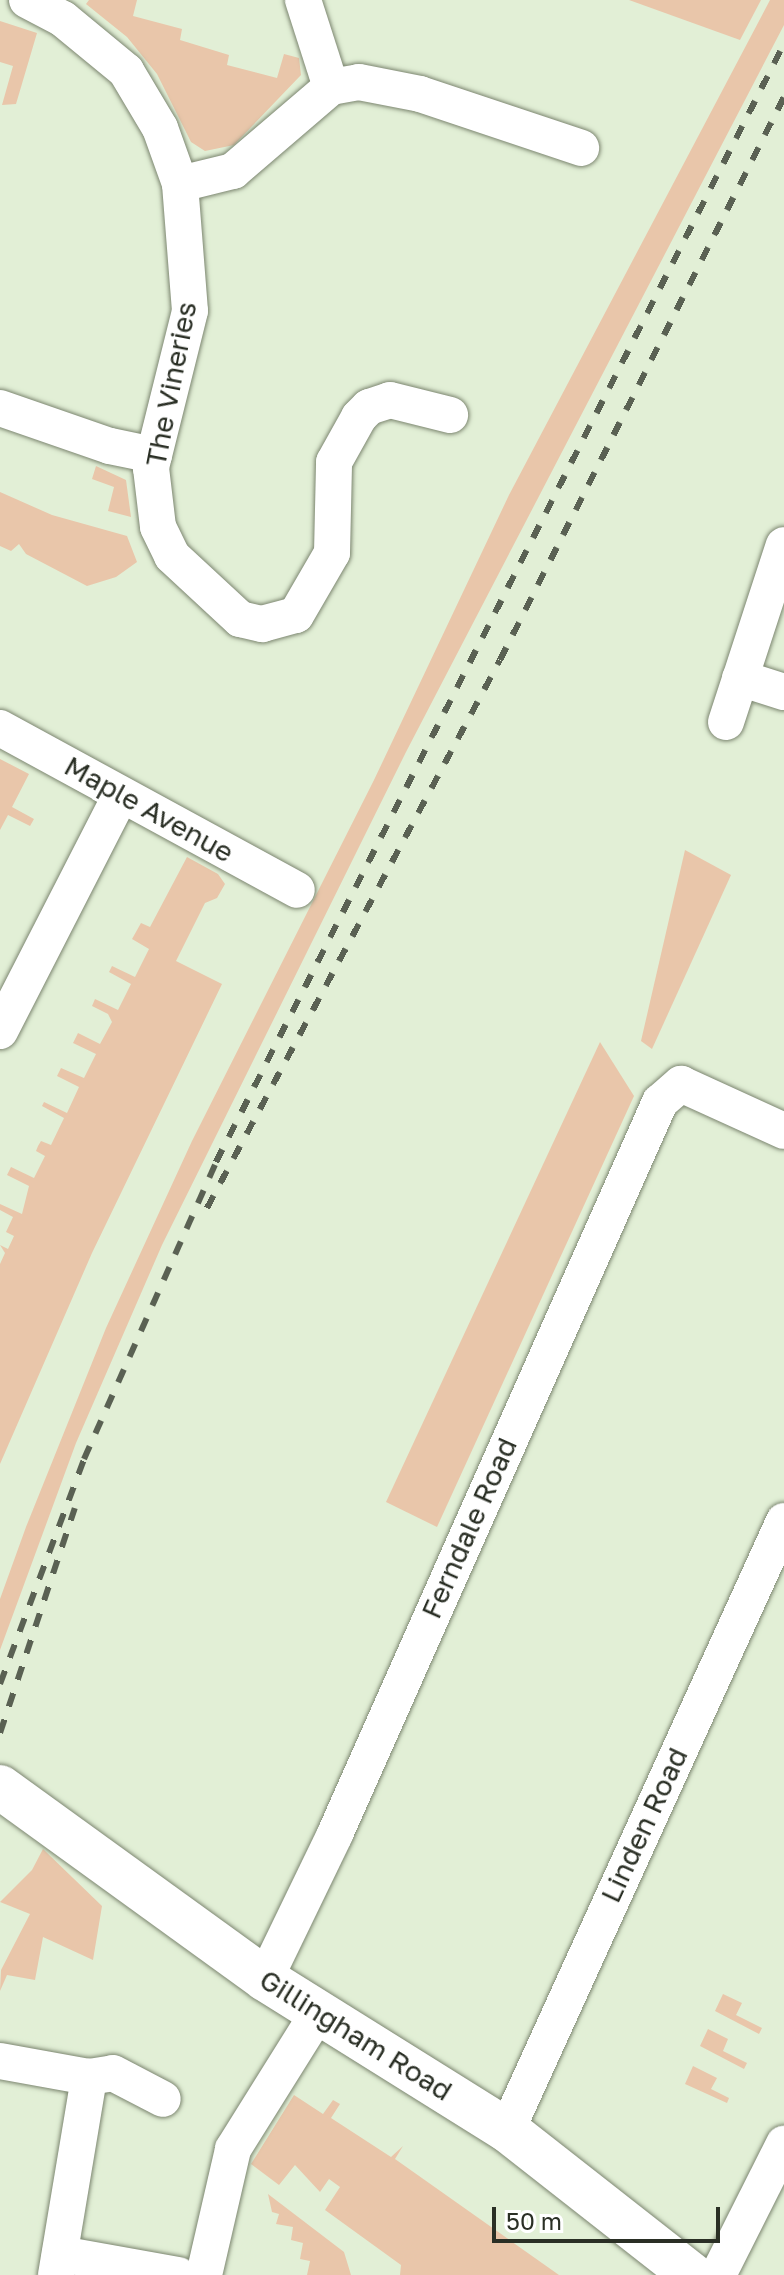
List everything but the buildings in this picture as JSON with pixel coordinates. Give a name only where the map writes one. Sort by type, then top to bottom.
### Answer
[{"type":"street","name":"The Vineries","points":[[27,0],[63,19],[126,71],[160,128],[180,184],[190,255],[190,311],[154,455],[152,501],[172,556],[240,619],[275,623],[296,615],[323,576],[334,539],[334,462],[359,417],[369,407],[390,400],[450,415]]},
{"type":"street","points":[[303,0],[331,87]]},
{"type":"street","points":[[180,184],[233,171],[331,87],[359,82],[392,86],[581,148]]},
{"type":"street","points":[[0,408],[110,446],[154,455]]},
{"type":"street","points":[[726,722],[784,545]]},
{"type":"street","points":[[740,678],[784,692]]},
{"type":"street","name":"Maple Avenue","points":[[0,728],[297,890]]},
{"type":"street","points":[[0,1031],[121,795]]},
{"type":"street","name":"Ferndale Road","points":[[265,1979],[341,1820],[649,1120],[660,1102],[681,1084],[784,1131]]},
{"type":"street","name":"Linden Road","points":[[507,2130],[784,1521]]},
{"type":"street","name":"Gillingham Road","points":[[8,1794],[265,1979],[507,2130],[692,2275]]},
{"type":"street","points":[[204,2275],[233,2149],[318,2013]]},
{"type":"street","points":[[0,2061],[89,2077],[119,2075],[163,2099]]},
{"type":"street","points":[[89,2077],[58,2264],[178,2275]]},
{"type":"street","points":[[718,2275],[784,2144]]},
{"type":"shaded area","points":[[89,0],[137,0],[133,16],[182,29],[180,40],[229,55],[227,65],[277,78],[284,54],[299,58],[301,75],[234,145],[205,151],[191,142],[157,74],[127,37],[86,4]]},
{"type":"shaded area","points":[[629,0],[761,0],[740,40]]},
{"type":"shaded area","points":[[770,0],[784,0],[784,25],[406,752],[162,1245],[76,1443],[0,1650],[0,1599],[26,1527],[106,1328],[192,1141],[374,780],[509,495]]},
{"type":"shaded area","points":[[0,21],[37,33],[16,104],[2,105],[13,66],[0,62]]},
{"type":"shaded area","points":[[96,466],[126,480],[131,517],[108,511],[114,487],[92,479]]},
{"type":"shaded area","points":[[0,492],[52,515],[127,536],[137,562],[116,577],[87,586],[26,554],[19,544],[11,551],[0,546]]},
{"type":"shaded area","points":[[0,759],[29,774],[12,807],[34,819],[30,826],[8,815],[0,830]]},
{"type":"shaded area","points":[[685,850],[731,875],[652,1049],[641,1041]]},
{"type":"shaded area","points":[[187,857],[218,874],[225,884],[217,898],[205,903],[176,961],[222,984],[92,1253],[0,1464],[0,1264],[5,1253],[0,1245],[8,1249],[14,1236],[6,1232],[13,1217],[0,1210],[0,1204],[22,1214],[29,1186],[7,1175],[11,1167],[34,1178],[45,1156],[36,1151],[38,1146],[41,1141],[51,1145],[64,1118],[42,1106],[44,1102],[67,1113],[79,1087],[57,1076],[61,1068],[84,1078],[96,1054],[73,1043],[78,1033],[100,1044],[112,1022],[108,1014],[92,1006],[95,999],[118,1010],[131,984],[109,972],[112,966],[135,977],[149,949],[132,939],[141,923],[150,927]]},
{"type":"shaded area","points":[[600,1042],[634,1096],[437,1527],[386,1502]]},
{"type":"shaded area","points":[[43,1849],[102,1906],[93,1960],[43,1937],[35,1980],[7,1975],[0,1991],[1,1970],[30,1914],[0,1902],[32,1870]]},
{"type":"shaded area","points":[[723,1994],[742,2003],[736,2015],[762,2028],[759,2034],[715,2011]]},
{"type":"shaded area","points":[[708,2029],[728,2039],[723,2051],[747,2063],[744,2069],[700,2046]]},
{"type":"shaded area","points":[[693,2066],[717,2078],[711,2089],[729,2098],[727,2103],[685,2084]]},
{"type":"shaded area","points":[[294,2095],[323,2114],[333,2100],[340,2104],[331,2118],[391,2157],[403,2146],[395,2159],[559,2275],[400,2275],[401,2265],[325,2210],[340,2187],[329,2179],[320,2192],[295,2165],[279,2185],[251,2164]]},
{"type":"shaded area","points":[[268,2194],[344,2252],[351,2275],[307,2275],[310,2261],[300,2259],[303,2243],[291,2240],[293,2227],[276,2224],[279,2214],[272,2212]]},
{"type":"railway","points":[[0,1684],[84,1459],[216,1162],[784,44]]},
{"type":"railway","points":[[207,1208],[500,660],[784,97]]},
{"type":"railway","points":[[0,1733],[75,1508]]}]
